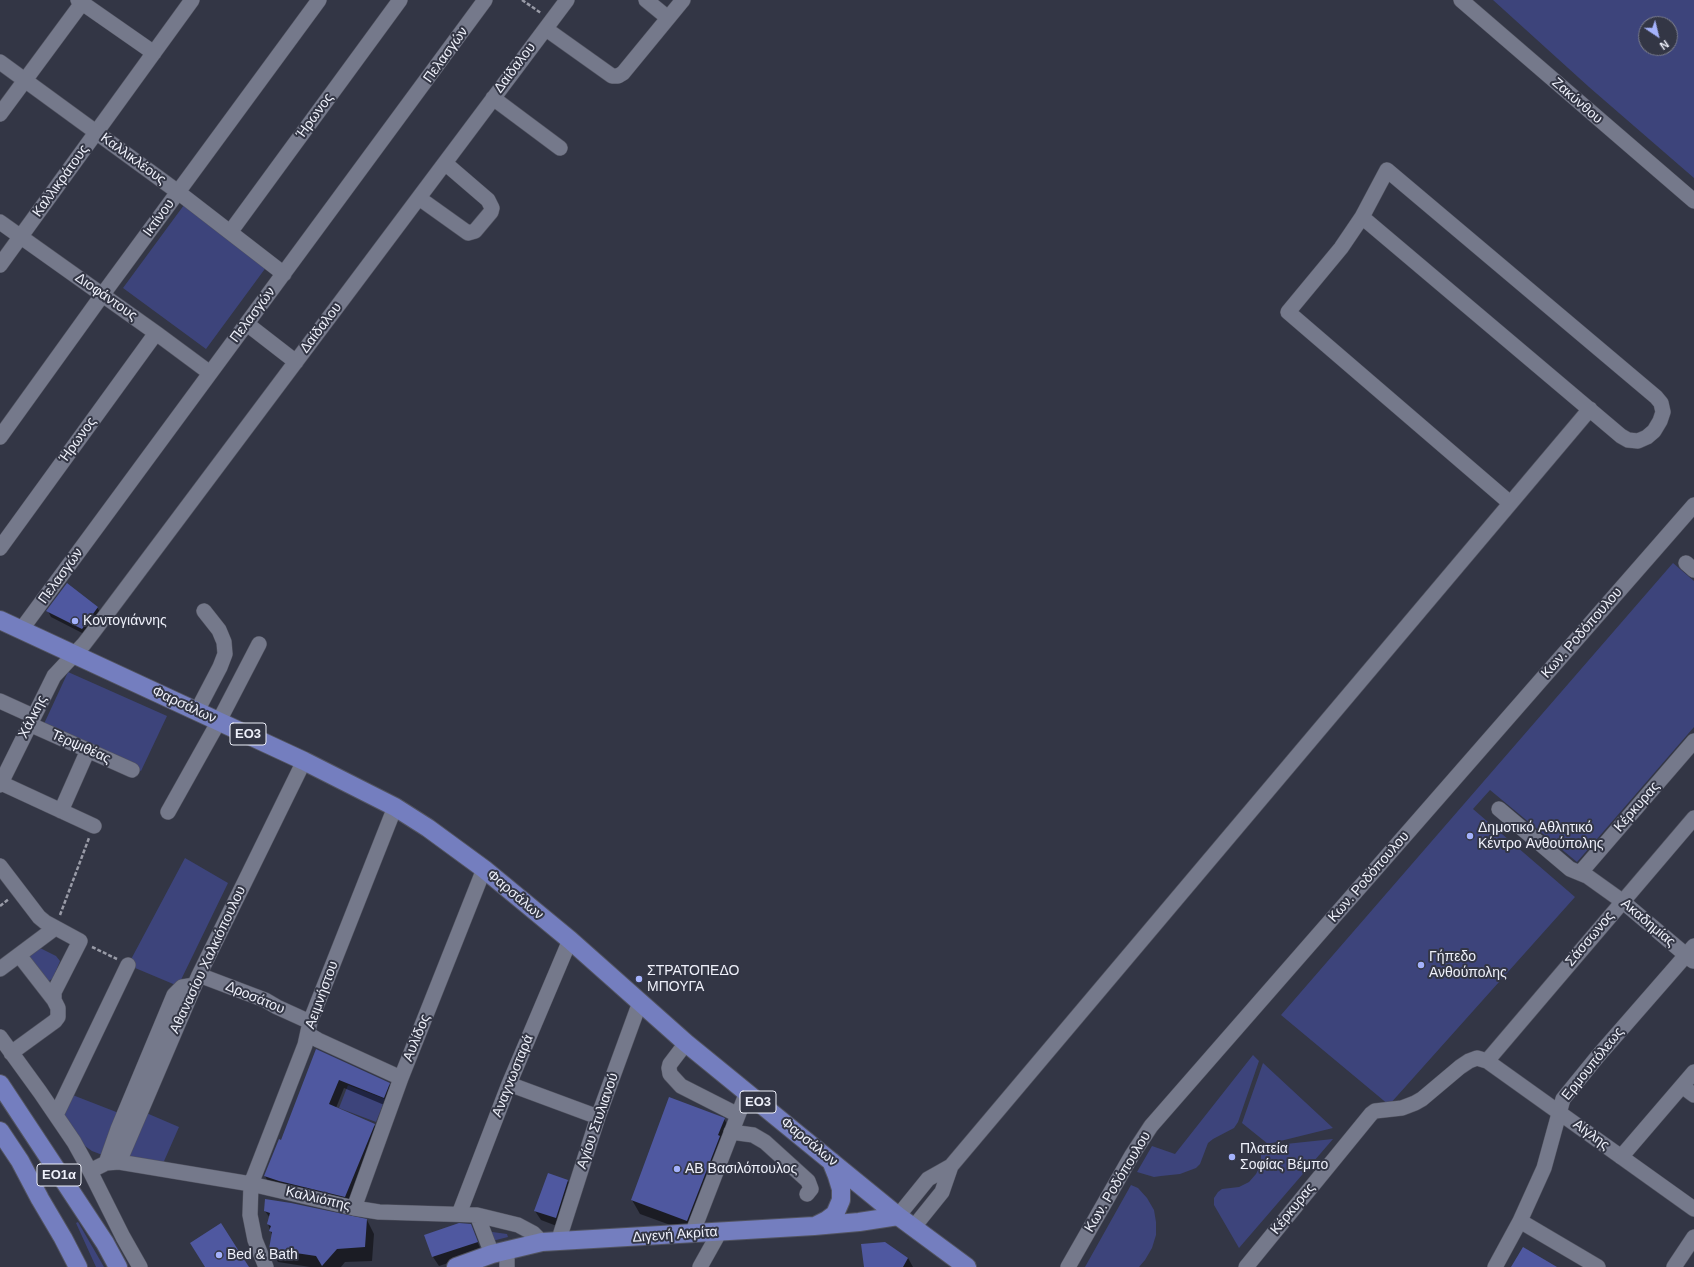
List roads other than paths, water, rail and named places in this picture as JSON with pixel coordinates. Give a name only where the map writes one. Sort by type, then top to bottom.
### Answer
[{"type":"main road","name":"Φαρσάλων","points":[[0,620],[304,761],[395,807],[428,828],[484,869],[570,940],[686,1043],[898,1216],[968,1267]]},
{"type":"main road","name":"ΕΟ1α","points":[[0,1084],[105,1243],[118,1267]]},
{"type":"main road","name":"ΕΟ1α","points":[[0,1131],[20,1161],[78,1267]]},
{"type":"main road","points":[[814,1226],[827,1220],[835,1214],[842,1200],[841,1188],[830,1160]]},
{"type":"main road","name":"Διγενή Ακρίτα","points":[[456,1267],[502,1257],[550,1242],[814,1226],[858,1222],[898,1216]]},
{"type":"street","name":"Καλλικράτους","points":[[0,265],[192,0]]},
{"type":"street","name":"Ικτίνου","points":[[0,437],[103,294],[320,0]]},
{"type":"street","name":"Ήρωνος","points":[[231,231],[400,0]]},
{"type":"street","name":"Πελασγών","points":[[22,630],[485,0]]},
{"type":"street","name":"Δαίδαλου","points":[[74,655],[94,632],[567,0]]},
{"type":"street","points":[[646,0],[668,18]]},
{"type":"street","points":[[548,25],[612,76],[618,76],[623,73],[683,0]]},
{"type":"street","name":"Ζακύνθου","points":[[1461,0],[1694,201]]},
{"type":"street","points":[[0,114],[80,2],[154,53]]},
{"type":"street","name":"Καλλικλέους","points":[[0,62],[231,231],[284,274]]},
{"type":"street","points":[[494,98],[560,148]]},
{"type":"street","points":[[419,198],[464,233],[475,231],[490,212],[492,208],[488,200],[445,163]]},
{"type":"street","points":[[1362,217],[1621,436],[1628,440],[1638,441],[1647,437],[1654,431],[1660,421],[1663,412],[1661,403],[1656,397],[1387,170],[1362,217],[1342,248],[1288,312],[1510,504]]},
{"type":"street","name":"Διοφάντους","points":[[0,222],[103,294],[210,373]]},
{"type":"street","points":[[247,324],[296,362]]},
{"type":"street","name":"Ήρωνος","points":[[0,548],[156,333]]},
{"type":"street","points":[[913,1228],[942,1192],[951,1166],[1086,1004],[1590,409]]},
{"type":"street","name":"Κων. Ροδόπουλου","points":[[1068,1267],[1132,1155],[1151,1126],[1694,505]]},
{"type":"street","points":[[197,711],[220,667],[224,654],[224,642],[219,630],[204,611]]},
{"type":"street","points":[[168,812],[219,721],[259,644]]},
{"type":"street","name":"Χάλκης","points":[[0,784],[54,676],[74,655]]},
{"type":"street","name":"Τερψιθέας","points":[[0,701],[31,720],[88,750],[132,770]]},
{"type":"street","name":"Κέρκυρας","points":[[1580,873],[1694,741]]},
{"type":"street","points":[[61,811],[88,750]]},
{"type":"street","name":"Αθανασίου Χαλκιόπουλου","points":[[112,1163],[197,980],[304,761]]},
{"type":"street","points":[[0,784],[94,826]]},
{"type":"street","name":"Αειμνήστου","points":[[266,1267],[255,1240],[252,1228],[250,1215],[251,1184],[305,1045],[309,1028],[395,807]]},
{"type":"street","name":"Ακαδημίας","points":[[1499,809],[1570,869],[1580,873],[1622,901],[1691,954]]},
{"type":"street","name":"Σάσσωνος","points":[[1487,1061],[1694,818]]},
{"type":"street","points":[[0,866],[39,917],[55,928],[80,941],[56,987],[54,1000]]},
{"type":"street","name":"Αυλίδος","points":[[354,1208],[401,1078],[484,869]]},
{"type":"street","points":[[0,969],[55,928]]},
{"type":"street","name":"Αναγνωσταρά","points":[[459,1214],[509,1084],[570,940]]},
{"type":"street","name":"Ερμουπόλεως","points":[[1495,1267],[1520,1221],[1544,1168],[1563,1099],[1598,1056],[1691,954]]},
{"type":"street","points":[[11,1053],[55,1021],[59,1012],[54,1000],[19,955]]},
{"type":"street","points":[[56,1115],[128,965]]},
{"type":"street","name":"Δροσάτου","points":[[197,980],[265,1000],[309,1028],[318,1040],[401,1078]]},
{"type":"street","name":"Αγίου Στυλιανού","points":[[550,1242],[640,1002]]},
{"type":"street","points":[[0,1037],[56,1115],[90,1171],[123,1237],[140,1267]]},
{"type":"street","points":[[686,1043],[670,1064],[670,1074],[681,1086],[738,1115]]},
{"type":"street","name":"Κέρκυρας","points":[[1246,1267],[1371,1114],[1375,1111],[1402,1108],[1415,1103],[1469,1061],[1477,1058],[1487,1061]]},
{"type":"street","name":"Αίγλης","points":[[1487,1061],[1694,1209]]},
{"type":"street","points":[[1621,1157],[1688,1090],[1694,1072]]},
{"type":"street","points":[[509,1084],[598,1117]]},
{"type":"street","points":[[692,1234],[747,1092]]},
{"type":"street","points":[[732,1132],[753,1135],[765,1142],[808,1181],[810,1189],[807,1194]]},
{"type":"street","points":[[90,1171],[112,1163]]},
{"type":"street","name":"Καλλιόπης","points":[[112,1163],[251,1184],[354,1208],[379,1212],[477,1215],[518,1225],[550,1242]]},
{"type":"street","points":[[898,1216],[928,1179],[951,1166]]},
{"type":"street","points":[[477,1215],[502,1257]]},
{"type":"street","points":[[1520,1221],[1598,1267]]},
{"type":"street","points":[[700,1267],[719,1232]]},
{"type":"street","points":[[1674,1267],[1694,1237]]},
{"type":"place","name":"Κοντογιάννης","points":[[75,621]]},
{"type":"place","name":"Δημοτικό Αθλητικό Κέντρο Ανθούπολης","points":[[1470,836]]},
{"type":"place","name":"Γήπεδο Ανθούπολης","points":[[1421,965]]},
{"type":"place","name":"ΣΤΡΑΤΟΠΕΔΟ ΜΠΟΥΓΑ","points":[[639,979]]},
{"type":"place","name":"Πλατεία Σοφίας Βέμπο","points":[[1232,1157]]},
{"type":"place","name":"ΑΒ Βασιλόπουλος","points":[[677,1169]]},
{"type":"place","name":"Bed & Bath","points":[[219,1255]]}]
